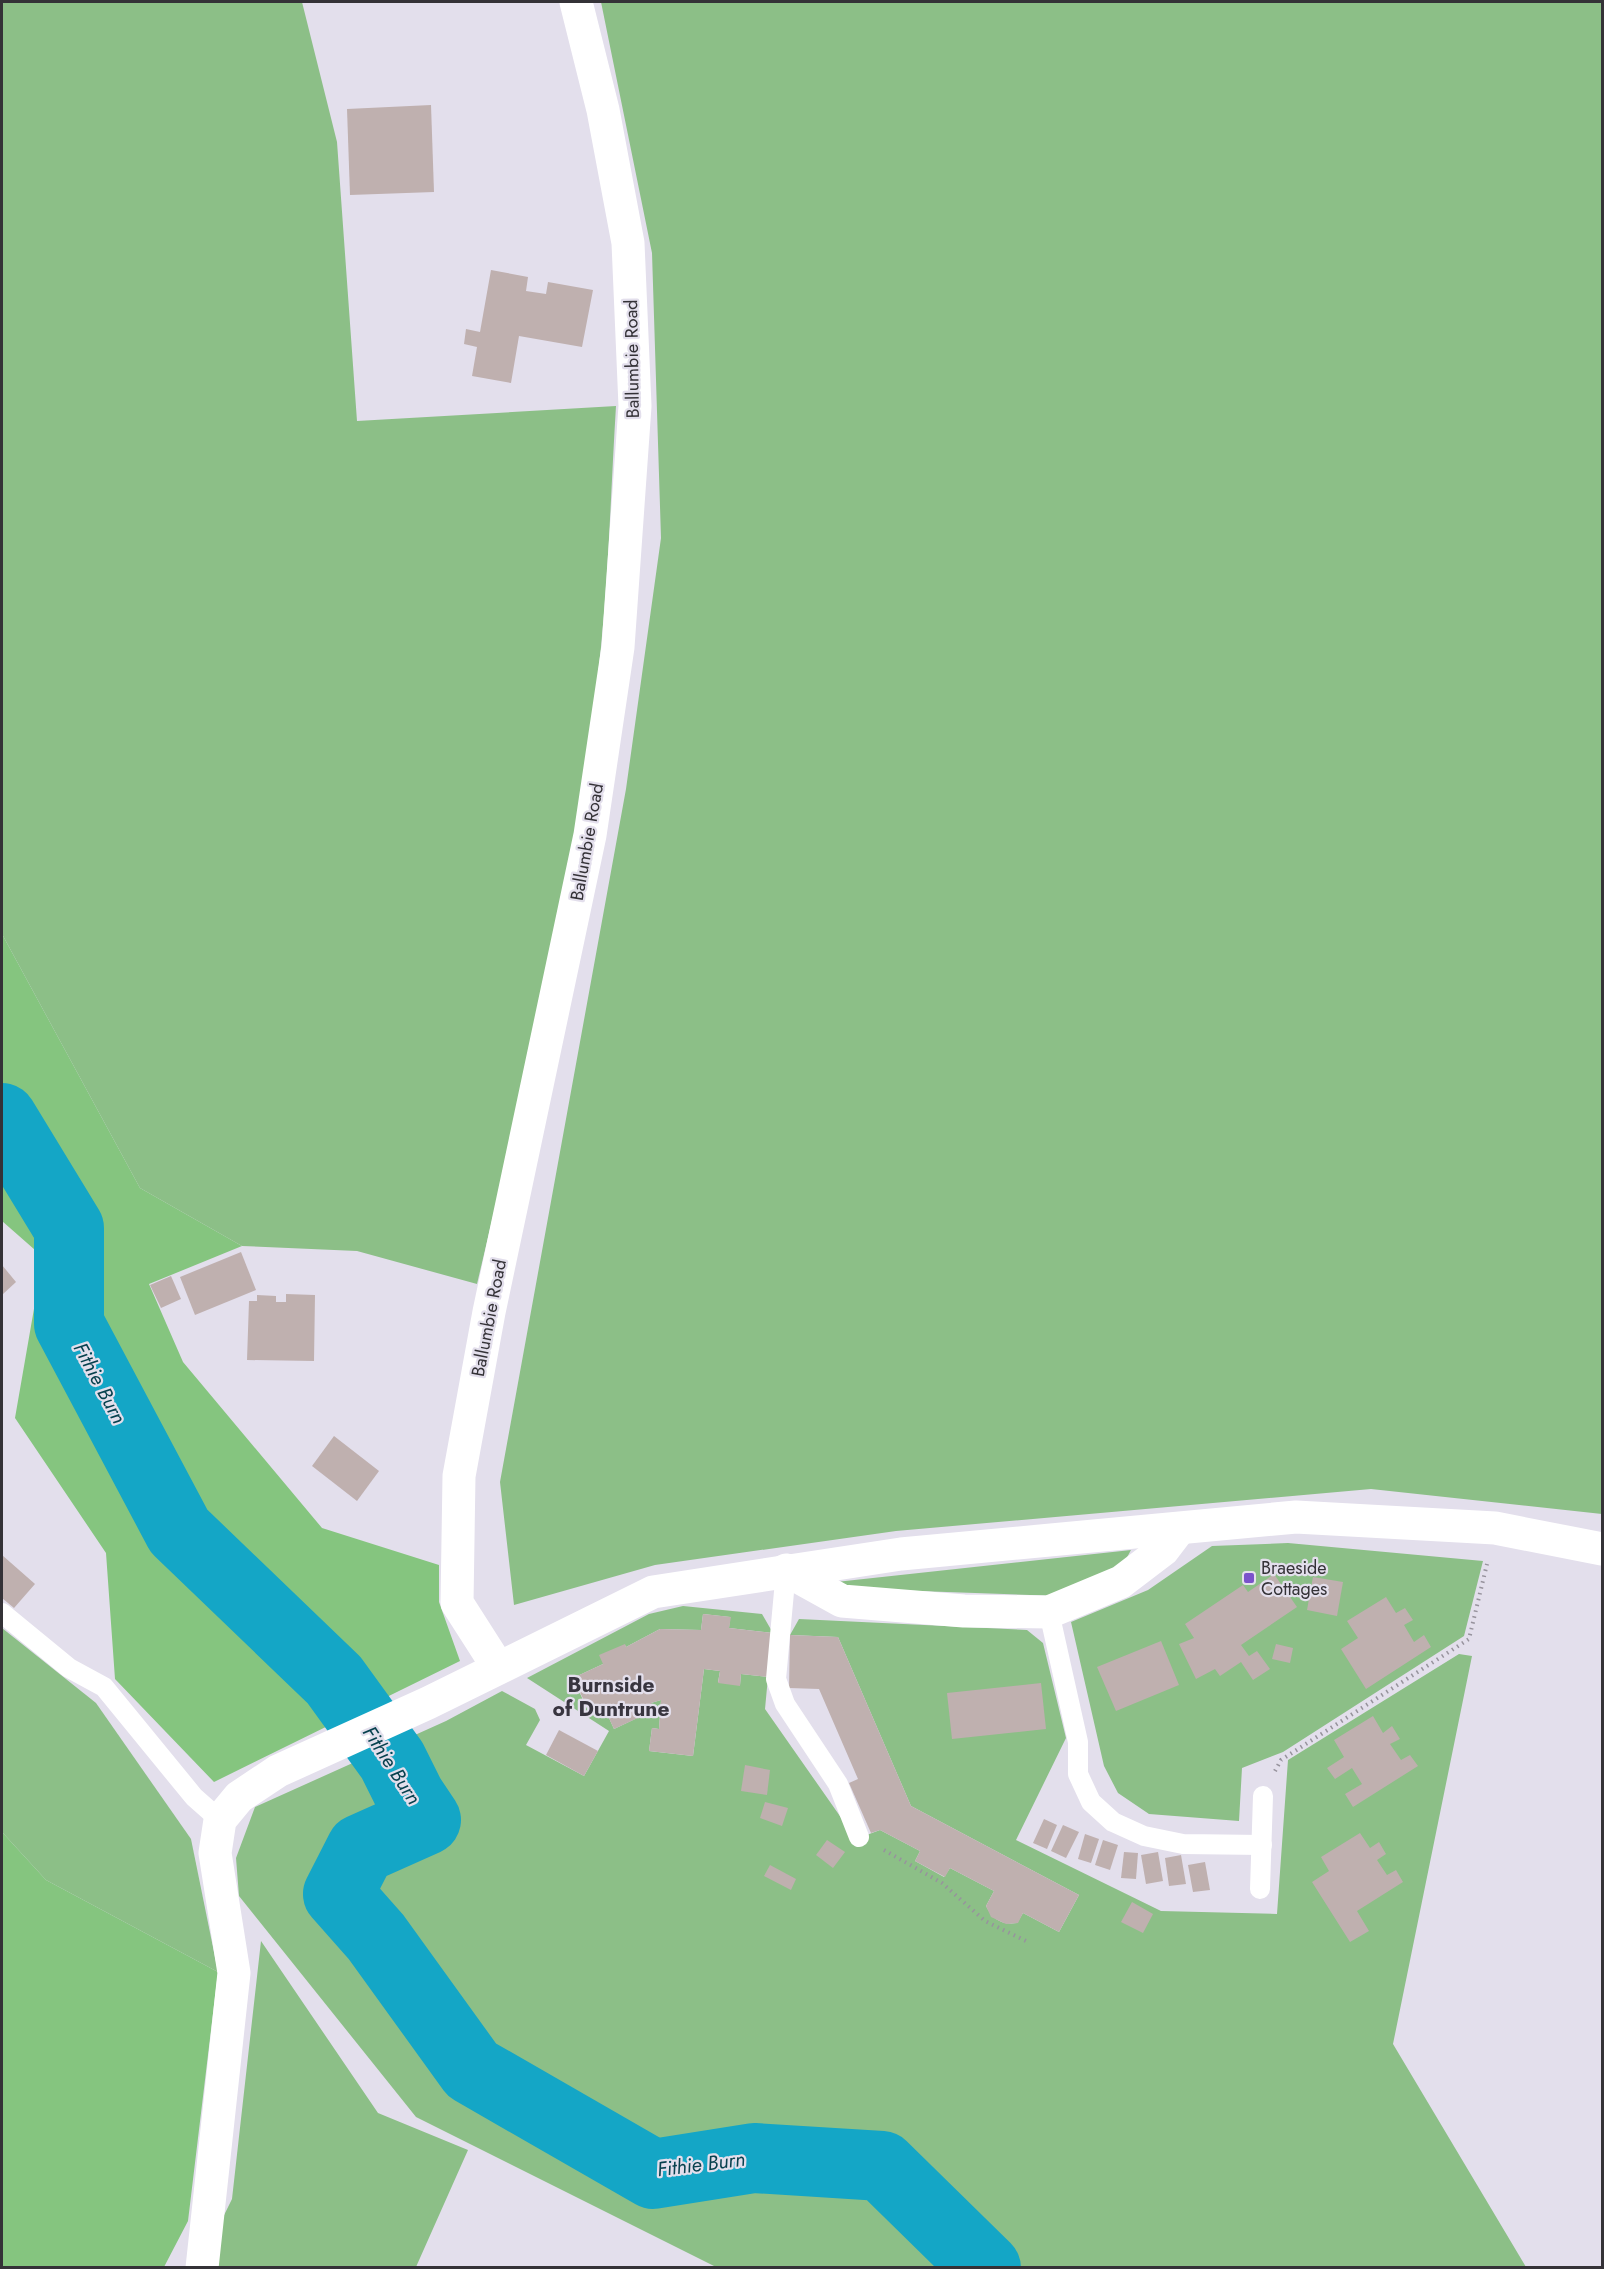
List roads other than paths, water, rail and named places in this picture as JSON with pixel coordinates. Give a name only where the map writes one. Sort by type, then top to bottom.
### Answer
[{"type":"street","name":"Ballumbie Road","points":[[498,1666],[457,1603],[459,1476],[489,1312],[590,835],[618,647],[635,406],[628,243],[603,110],[576,2]]},
{"type":"street","points":[[202,2268],[234,1973],[214,1853],[220,1820],[239,1797],[278,1771],[428,1703],[498,1666],[653,1592],[786,1569],[901,1554],[1296,1517],[1495,1528],[1602,1549]]},
{"type":"street","points":[[786,1569],[842,1600],[964,1611],[1049,1612],[1121,1582],[1163,1550],[1179,1529]]},
{"type":"lane","points":[[786,1569],[776,1679],[785,1704],[838,1784],[859,1837]]},
{"type":"lane","points":[[1049,1612],[1078,1742],[1078,1774],[1091,1802],[1113,1822],[1144,1836],[1183,1844],[1262,1845]]},
{"type":"lane","points":[[2,1613],[69,1668],[104,1687],[194,1797],[220,1820]]},
{"type":"lane","points":[[1260,1889],[1263,1796]]},
{"type":"waterway","name":"Fithie Burn","points":[[2,1118],[69,1228],[69,1324],[179,1531],[334,1680],[392,1760],[410,1796],[426,1820],[361,1849],[338,1894],[376,1937],[472,2070],[653,2174],[754,2158],[882,2166],[986,2268]]},
{"type":"place","name":"Braeside Cottages","points":[[1249,1578]]},
{"type":"district","name":"Burnside of Duntrune","points":[[611,1697]]}]
